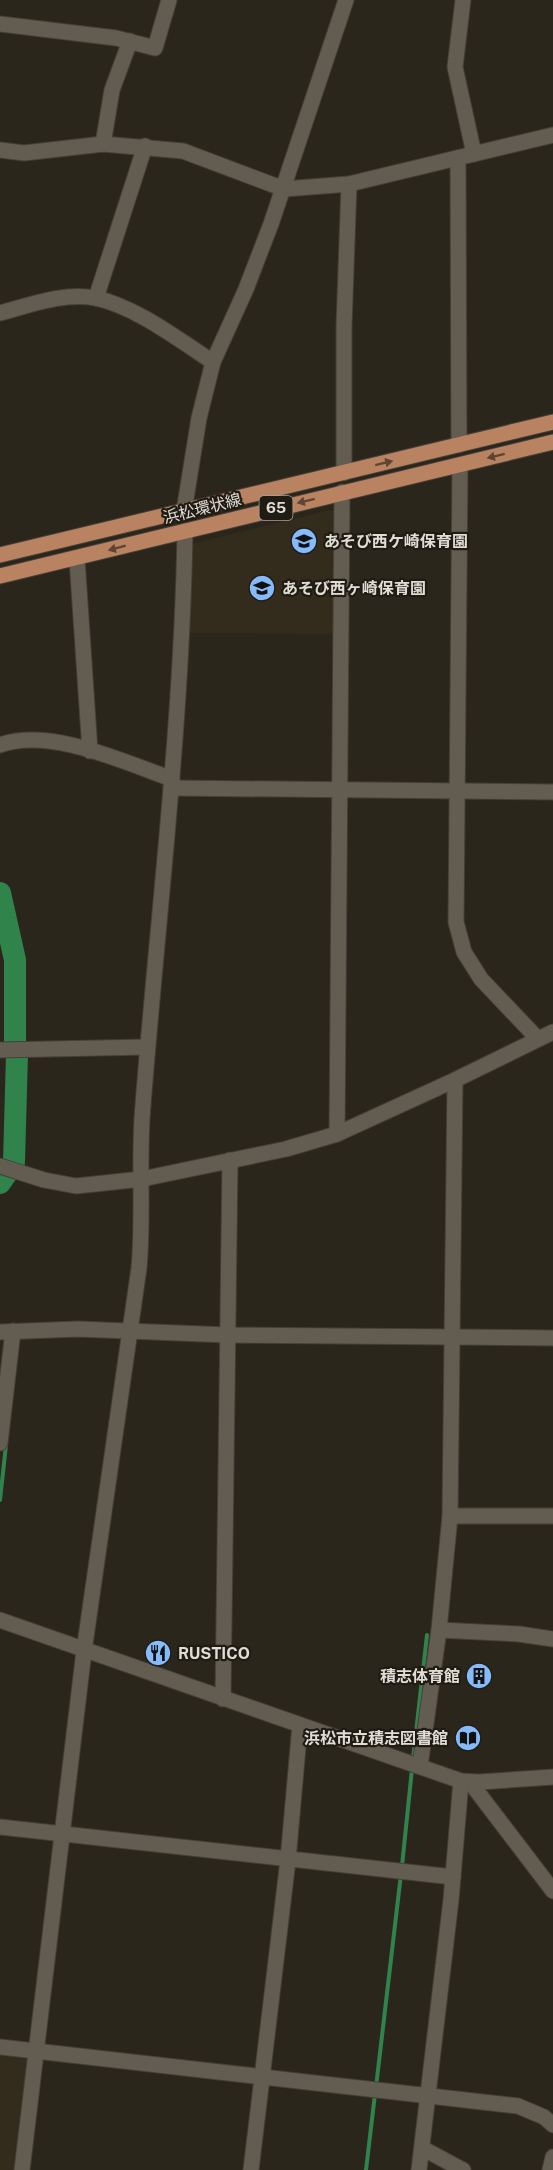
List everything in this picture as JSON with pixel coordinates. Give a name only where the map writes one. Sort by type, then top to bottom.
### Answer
[{"type":"main road","name":"浜松環状線","points":[[0,555],[553,422]]},
{"type":"main road","name":"浜松環状線","points":[[0,576],[553,442]]},
{"type":"street","points":[[0,24],[130,42],[154,48],[169,0]]},
{"type":"street","points":[[184,511],[199,418],[213,362],[246,289],[284,189],[346,0]]},
{"type":"street","points":[[464,0],[455,66],[474,154]]},
{"type":"street","points":[[103,144],[112,90],[130,42]]},
{"type":"street","points":[[0,150],[24,153],[103,144],[183,151],[210,159],[284,189],[349,184],[553,135]]},
{"type":"street","points":[[96,298],[146,146]]},
{"type":"street","points":[[458,158],[459,445]]},
{"type":"street","points":[[344,473],[344,326],[349,184]]},
{"type":"street","points":[[0,313],[70,297],[96,298],[135,314],[213,362]]},
{"type":"street","points":[[460,465],[456,922],[464,952],[481,979],[537,1038]]},
{"type":"street","points":[[337,1134],[342,492]]},
{"type":"street","points":[[22,2170],[84,1651],[131,1332],[143,1224],[141,1123],[172,784],[185,531]]},
{"type":"street","points":[[77,559],[90,751]]},
{"type":"street","points":[[0,745],[39,739],[90,751],[172,784],[340,790],[553,792]]},
{"type":"street","points":[[0,1166],[44,1180],[76,1186],[142,1179],[286,1149],[337,1134],[553,1032]]},
{"type":"street","points":[[0,1050],[147,1047]]},
{"type":"street","points":[[414,1764],[439,1630],[450,1516],[455,1080]]},
{"type":"street","points":[[224,1699],[230,1160]]},
{"type":"street","points":[[0,1443],[7,1331],[78,1329],[228,1335],[553,1338]]},
{"type":"street","points":[[450,1516],[553,1516]]},
{"type":"street","points":[[0,1620],[84,1651],[466,1781],[553,1777]]},
{"type":"street","points":[[439,1630],[519,1634],[553,1639]]},
{"type":"street","points":[[251,2170],[288,1860],[300,1725]]},
{"type":"street","points":[[419,2170],[466,1781]]},
{"type":"street","points":[[466,1781],[553,1891]]},
{"type":"street","points":[[0,1827],[453,1877]]},
{"type":"street","points":[[0,2047],[518,2106],[544,2117],[553,2126]]},
{"type":"street","points":[[422,2148],[463,2170]]},
{"type":"street","points":[[550,2170],[553,2157]]},
{"type":"shaded area","name":"あそび西ヶ崎保育園","points":[[330,510],[335,511],[335,634],[189,633],[191,544]]},
{"type":"shaded area","points":[[0,2055],[29,2059],[18,2170],[0,2170]]},
{"type":"waterway","points":[[0,893],[15,960],[15,1044]]},
{"type":"waterway","points":[[14,1162],[17,1054]]},
{"type":"waterway","points":[[0,1183],[7,1173]]},
{"type":"waterway","points":[[0,1500],[6,1445]]},
{"type":"waterway","points":[[413,1759],[427,1635]]},
{"type":"waterway","points":[[402,1866],[412,1769]]},
{"type":"waterway","points":[[376,2087],[401,1874]]},
{"type":"waterway","points":[[366,2170],[375,2094]]},
{"type":"place","name":"あそび西ケ崎保育園","points":[[304,541]]},
{"type":"place","name":"あそび西ヶ崎保育園","points":[[262,588]]},
{"type":"place","name":"RUSTICO","points":[[158,1653]]},
{"type":"place","name":"積志体育館","points":[[479,1676]]},
{"type":"place","name":"浜松市立積志図書館","points":[[468,1738]]}]
